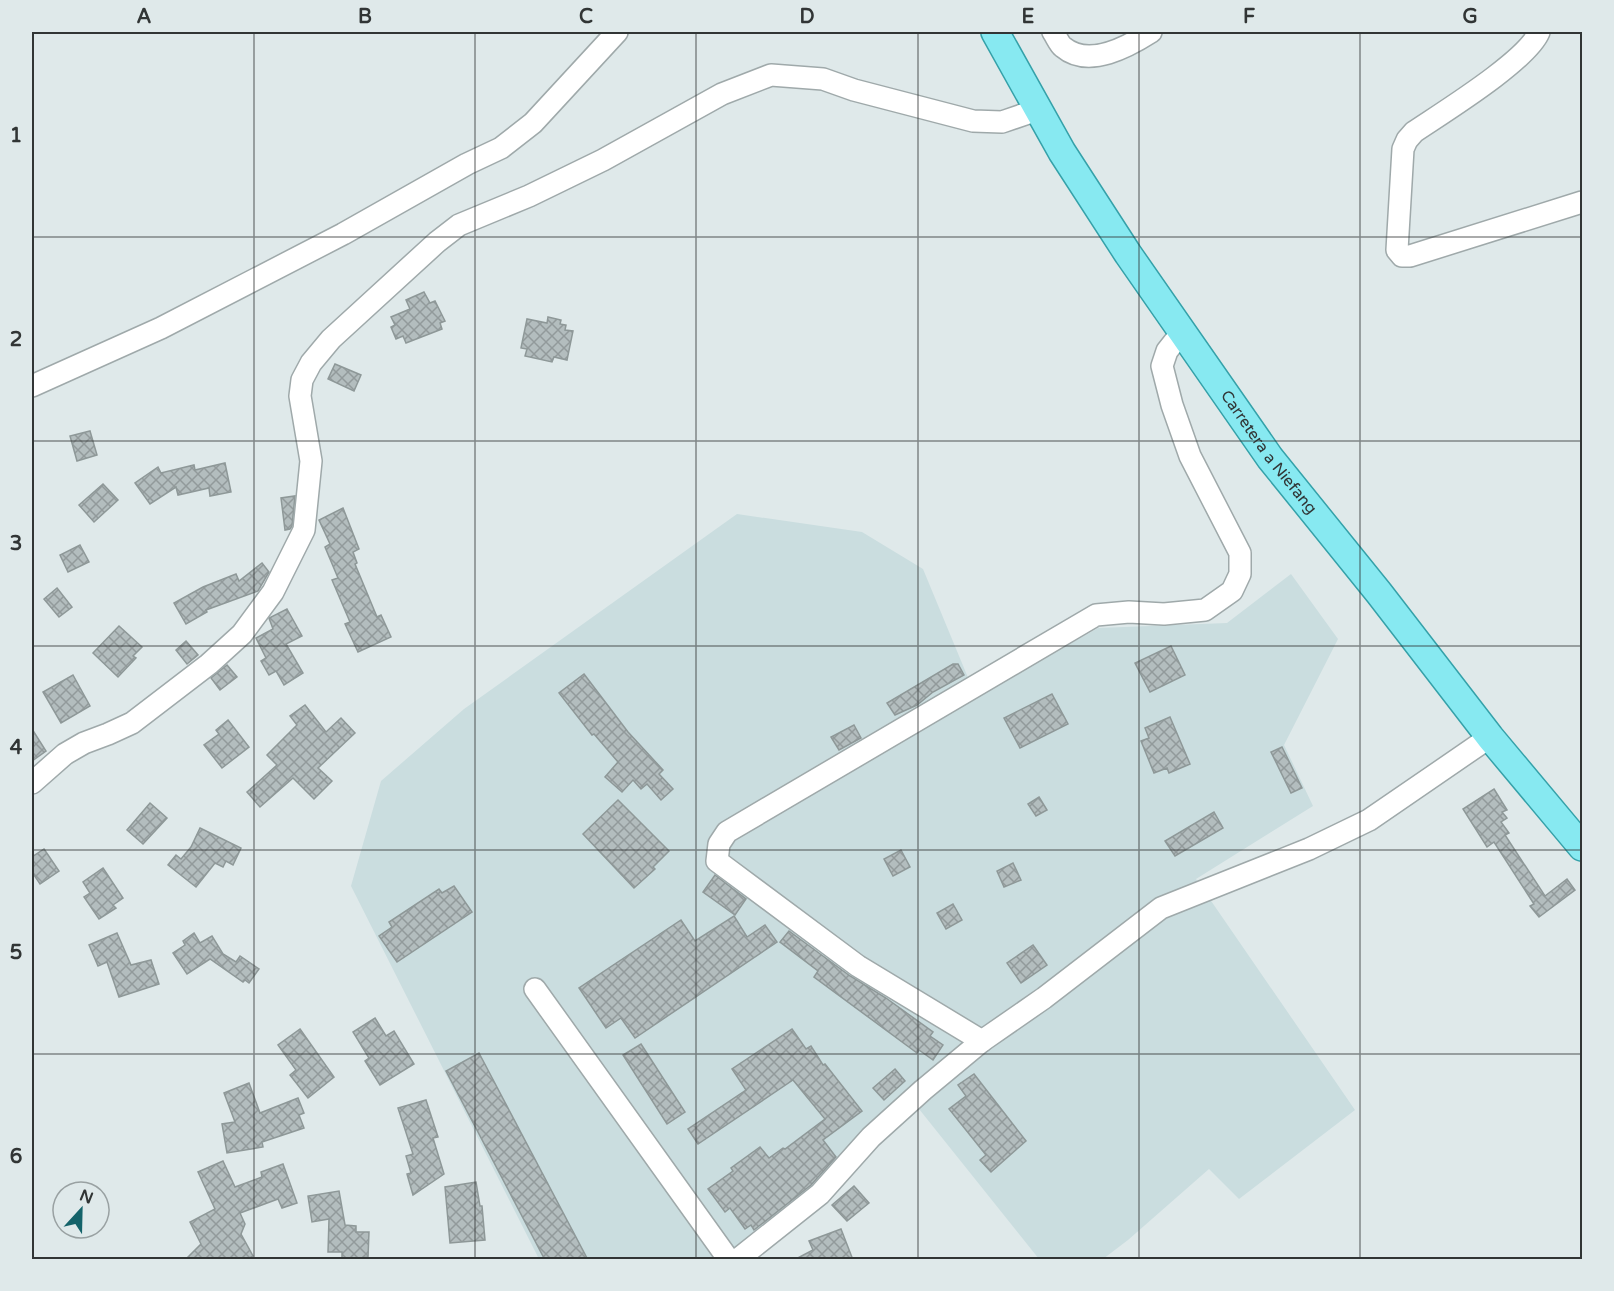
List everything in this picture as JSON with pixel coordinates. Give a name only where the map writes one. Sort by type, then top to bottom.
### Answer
[{"type":"main road","name":"Carretera a Niefang","points":[[995,32],[1062,152],[1128,254],[1270,458],[1379,593],[1490,738],[1582,847]]},
{"type":"street","points":[[32,386],[161,328],[344,234],[467,164],[501,148],[533,123],[617,32]]},
{"type":"street","points":[[1053,32],[1062,47],[1069,51],[1098,56],[1121,49],[1151,32]]},
{"type":"street","points":[[1539,32],[1526,49],[1505,68],[1414,132],[1407,140],[1403,149],[1396,250],[1402,256],[1410,256],[1582,202]]},
{"type":"street","points":[[32,783],[65,754],[84,743],[132,723],[242,634],[273,592],[304,530],[311,461],[300,396],[302,380],[311,363],[331,339],[437,242],[459,225],[529,196],[603,160],[722,94],[771,75],[823,79],[854,90],[973,121],[1002,122],[1040,109]]},
{"type":"street","points":[[982,1041],[858,966],[754,889],[717,861],[719,844],[726,832],[1096,615],[1129,612],[1164,614],[1205,610],[1232,591],[1240,574],[1240,553],[1190,456],[1172,405],[1162,366],[1167,351],[1182,332]]},
{"type":"street","points":[[737,1260],[820,1194],[871,1137],[982,1041],[1044,998],[1161,908],[1309,849],[1369,820],[1490,738]]},
{"type":"street","points":[[535,989],[729,1260]]},
{"type":"shaded area","points":[[737,514],[862,532],[923,569],[976,697],[1098,628],[1227,623],[1291,574],[1338,639],[1284,745],[1313,806],[1196,879],[1355,1110],[1239,1199],[1209,1169],[1103,1259],[1039,1259],[919,1109],[747,1243],[722,1259],[539,1259],[351,886],[381,781],[464,709]]},
{"type":"building","points":[[424,292],[430,303],[435,301],[445,321],[440,323],[442,329],[406,343],[403,336],[396,339],[391,327],[395,325],[391,317],[410,309],[406,300]]},
{"type":"building","points":[[548,317],[561,320],[560,324],[566,325],[565,330],[573,331],[567,360],[554,357],[552,362],[525,356],[527,349],[521,348],[527,319],[547,323]]},
{"type":"building","points":[[335,364],[361,375],[354,391],[328,379]]},
{"type":"building","points":[[90,431],[97,455],[77,461],[70,436]]},
{"type":"building","points":[[225,463],[231,492],[210,496],[209,488],[178,495],[176,487],[150,504],[135,483],[158,467],[161,473],[194,465],[195,470]]},
{"type":"building","points":[[103,484],[118,500],[94,522],[79,505]]},
{"type":"building","points":[[295,496],[292,526],[285,530],[281,498]]},
{"type":"building","points":[[343,508],[359,549],[353,552],[357,563],[355,564],[377,617],[381,615],[391,637],[358,652],[345,624],[350,622],[332,580],[338,578],[325,547],[330,544],[319,520]]},
{"type":"building","points":[[80,545],[89,562],[68,572],[60,555]]},
{"type":"building","points":[[262,563],[269,572],[258,591],[206,610],[207,612],[186,624],[174,603],[203,587],[236,574],[239,581]]},
{"type":"building","points":[[57,588],[72,607],[59,617],[44,599]]},
{"type":"building","points":[[287,609],[302,636],[286,644],[303,673],[284,685],[276,671],[269,675],[261,661],[266,658],[256,638],[273,629],[269,618]]},
{"type":"building","points":[[119,626],[142,647],[133,656],[136,658],[118,677],[93,653]]},
{"type":"building","points":[[186,641],[198,655],[187,664],[176,650]]},
{"type":"building","points":[[1171,646],[1185,675],[1150,692],[1135,663]]},
{"type":"building","points":[[953,664],[958,664],[964,675],[933,692],[917,705],[895,715],[887,703]]},
{"type":"building","points":[[227,665],[237,677],[220,690],[211,678]]},
{"type":"building","points":[[584,674],[628,732],[663,770],[659,774],[673,789],[661,800],[647,784],[641,789],[633,780],[622,792],[605,777],[618,762],[594,734],[592,735],[559,693]]},
{"type":"building","points":[[73,675],[90,706],[61,723],[43,692]]},
{"type":"building","points":[[1052,694],[1068,724],[1020,748],[1004,718]]},
{"type":"building","points":[[305,705],[326,732],[341,718],[355,733],[318,768],[332,781],[314,799],[293,778],[260,807],[247,792],[277,765],[267,755],[297,725],[290,716]]},
{"type":"building","points":[[1170,717],[1190,764],[1169,773],[1167,768],[1154,773],[1141,741],[1149,738],[1145,728]]},
{"type":"building","points":[[228,720],[249,747],[222,768],[204,745],[219,734],[216,730]]},
{"type":"building","points":[[854,725],[861,738],[839,750],[831,737]]},
{"type":"building","points":[[32,729],[46,751],[32,761]]},
{"type":"building","points":[[1282,747],[1302,788],[1291,793],[1271,752]]},
{"type":"building","points":[[1494,789],[1507,810],[1502,812],[1507,818],[1501,822],[1509,833],[1505,835],[1545,896],[1567,879],[1575,890],[1539,917],[1530,906],[1534,904],[1494,842],[1487,847],[1463,809]]},
{"type":"building","points":[[1039,797],[1047,810],[1036,816],[1028,804]]},
{"type":"building","points":[[618,800],[669,851],[653,867],[655,869],[634,888],[583,834]]},
{"type":"building","points":[[150,803],[167,818],[143,844],[127,830]]},
{"type":"building","points":[[1214,812],[1223,828],[1175,856],[1165,841]]},
{"type":"building","points":[[200,828],[241,848],[233,865],[226,861],[223,867],[215,863],[196,887],[168,865],[176,855],[181,859],[191,847]]},
{"type":"building","points":[[44,849],[59,871],[40,884],[32,872],[32,857]]},
{"type":"building","points":[[901,850],[910,867],[893,876],[884,859]]},
{"type":"building","points":[[1013,863],[1021,880],[1004,887],[997,871]]},
{"type":"building","points":[[103,868],[123,898],[113,905],[116,908],[99,919],[84,897],[90,893],[83,882]]},
{"type":"building","points":[[715,875],[746,899],[735,915],[703,892]]},
{"type":"building","points":[[454,886],[472,912],[397,962],[379,936],[392,927],[389,922],[439,889],[442,893]]},
{"type":"building","points":[[953,904],[962,920],[946,929],[937,913]]},
{"type":"building","points":[[734,916],[747,937],[765,925],[777,942],[635,1038],[621,1018],[606,1028],[579,988],[681,920],[695,941]]},
{"type":"building","points":[[789,931],[850,976],[886,998],[933,1032],[930,1036],[943,1045],[933,1060],[919,1050],[917,1053],[814,977],[818,971],[780,942]]},
{"type":"building","points":[[117,933],[131,965],[151,960],[159,984],[119,997],[107,962],[98,966],[89,945]]},
{"type":"building","points":[[194,933],[200,943],[212,936],[223,954],[236,962],[240,956],[259,969],[249,983],[245,980],[243,982],[210,959],[187,974],[173,953],[185,945],[183,941]]},
{"type":"building","points":[[1033,945],[1047,965],[1021,983],[1007,963]]},
{"type":"building","points":[[375,1018],[386,1036],[394,1031],[414,1064],[380,1085],[365,1061],[369,1058],[353,1032]]},
{"type":"building","points":[[300,1029],[334,1077],[308,1098],[290,1075],[296,1070],[278,1045]]},
{"type":"building","points":[[792,1029],[806,1049],[811,1046],[823,1065],[825,1064],[862,1111],[823,1140],[836,1157],[811,1185],[754,1230],[751,1225],[745,1229],[730,1208],[725,1212],[708,1189],[733,1171],[731,1168],[760,1147],[769,1158],[825,1119],[793,1080],[698,1144],[688,1129],[746,1090],[732,1069]]},
{"type":"building","points":[[641,1044],[685,1112],[667,1124],[623,1055]]},
{"type":"building","points":[[479,1053],[588,1260],[545,1260],[446,1071]]},
{"type":"building","points":[[895,1069],[905,1081],[884,1100],[873,1088]]},
{"type":"building","points":[[974,1074],[1026,1141],[991,1172],[980,1160],[986,1155],[949,1109],[966,1096],[958,1085]]},
{"type":"building","points":[[249,1083],[260,1113],[298,1098],[304,1113],[299,1115],[304,1128],[262,1142],[263,1147],[227,1153],[222,1124],[235,1122],[224,1093]]},
{"type":"building","points":[[426,1100],[438,1137],[433,1138],[444,1174],[413,1195],[407,1174],[411,1173],[406,1156],[413,1154],[398,1108]]},
{"type":"building","points":[[223,1161],[235,1187],[262,1177],[261,1172],[283,1164],[297,1203],[282,1208],[278,1199],[240,1213],[245,1224],[241,1234],[253,1256],[246,1260],[185,1260],[201,1244],[190,1222],[215,1209],[198,1172]]},
{"type":"building","points":[[476,1182],[480,1206],[482,1206],[485,1240],[450,1243],[445,1187]]},
{"type":"building","points":[[854,1186],[869,1203],[847,1221],[832,1205]]},
{"type":"building","points":[[339,1191],[345,1225],[356,1226],[356,1232],[369,1232],[368,1257],[342,1260],[342,1252],[328,1252],[329,1219],[312,1222],[308,1196]]},
{"type":"building","points":[[841,1229],[853,1260],[794,1260],[813,1250],[809,1241]]}]
